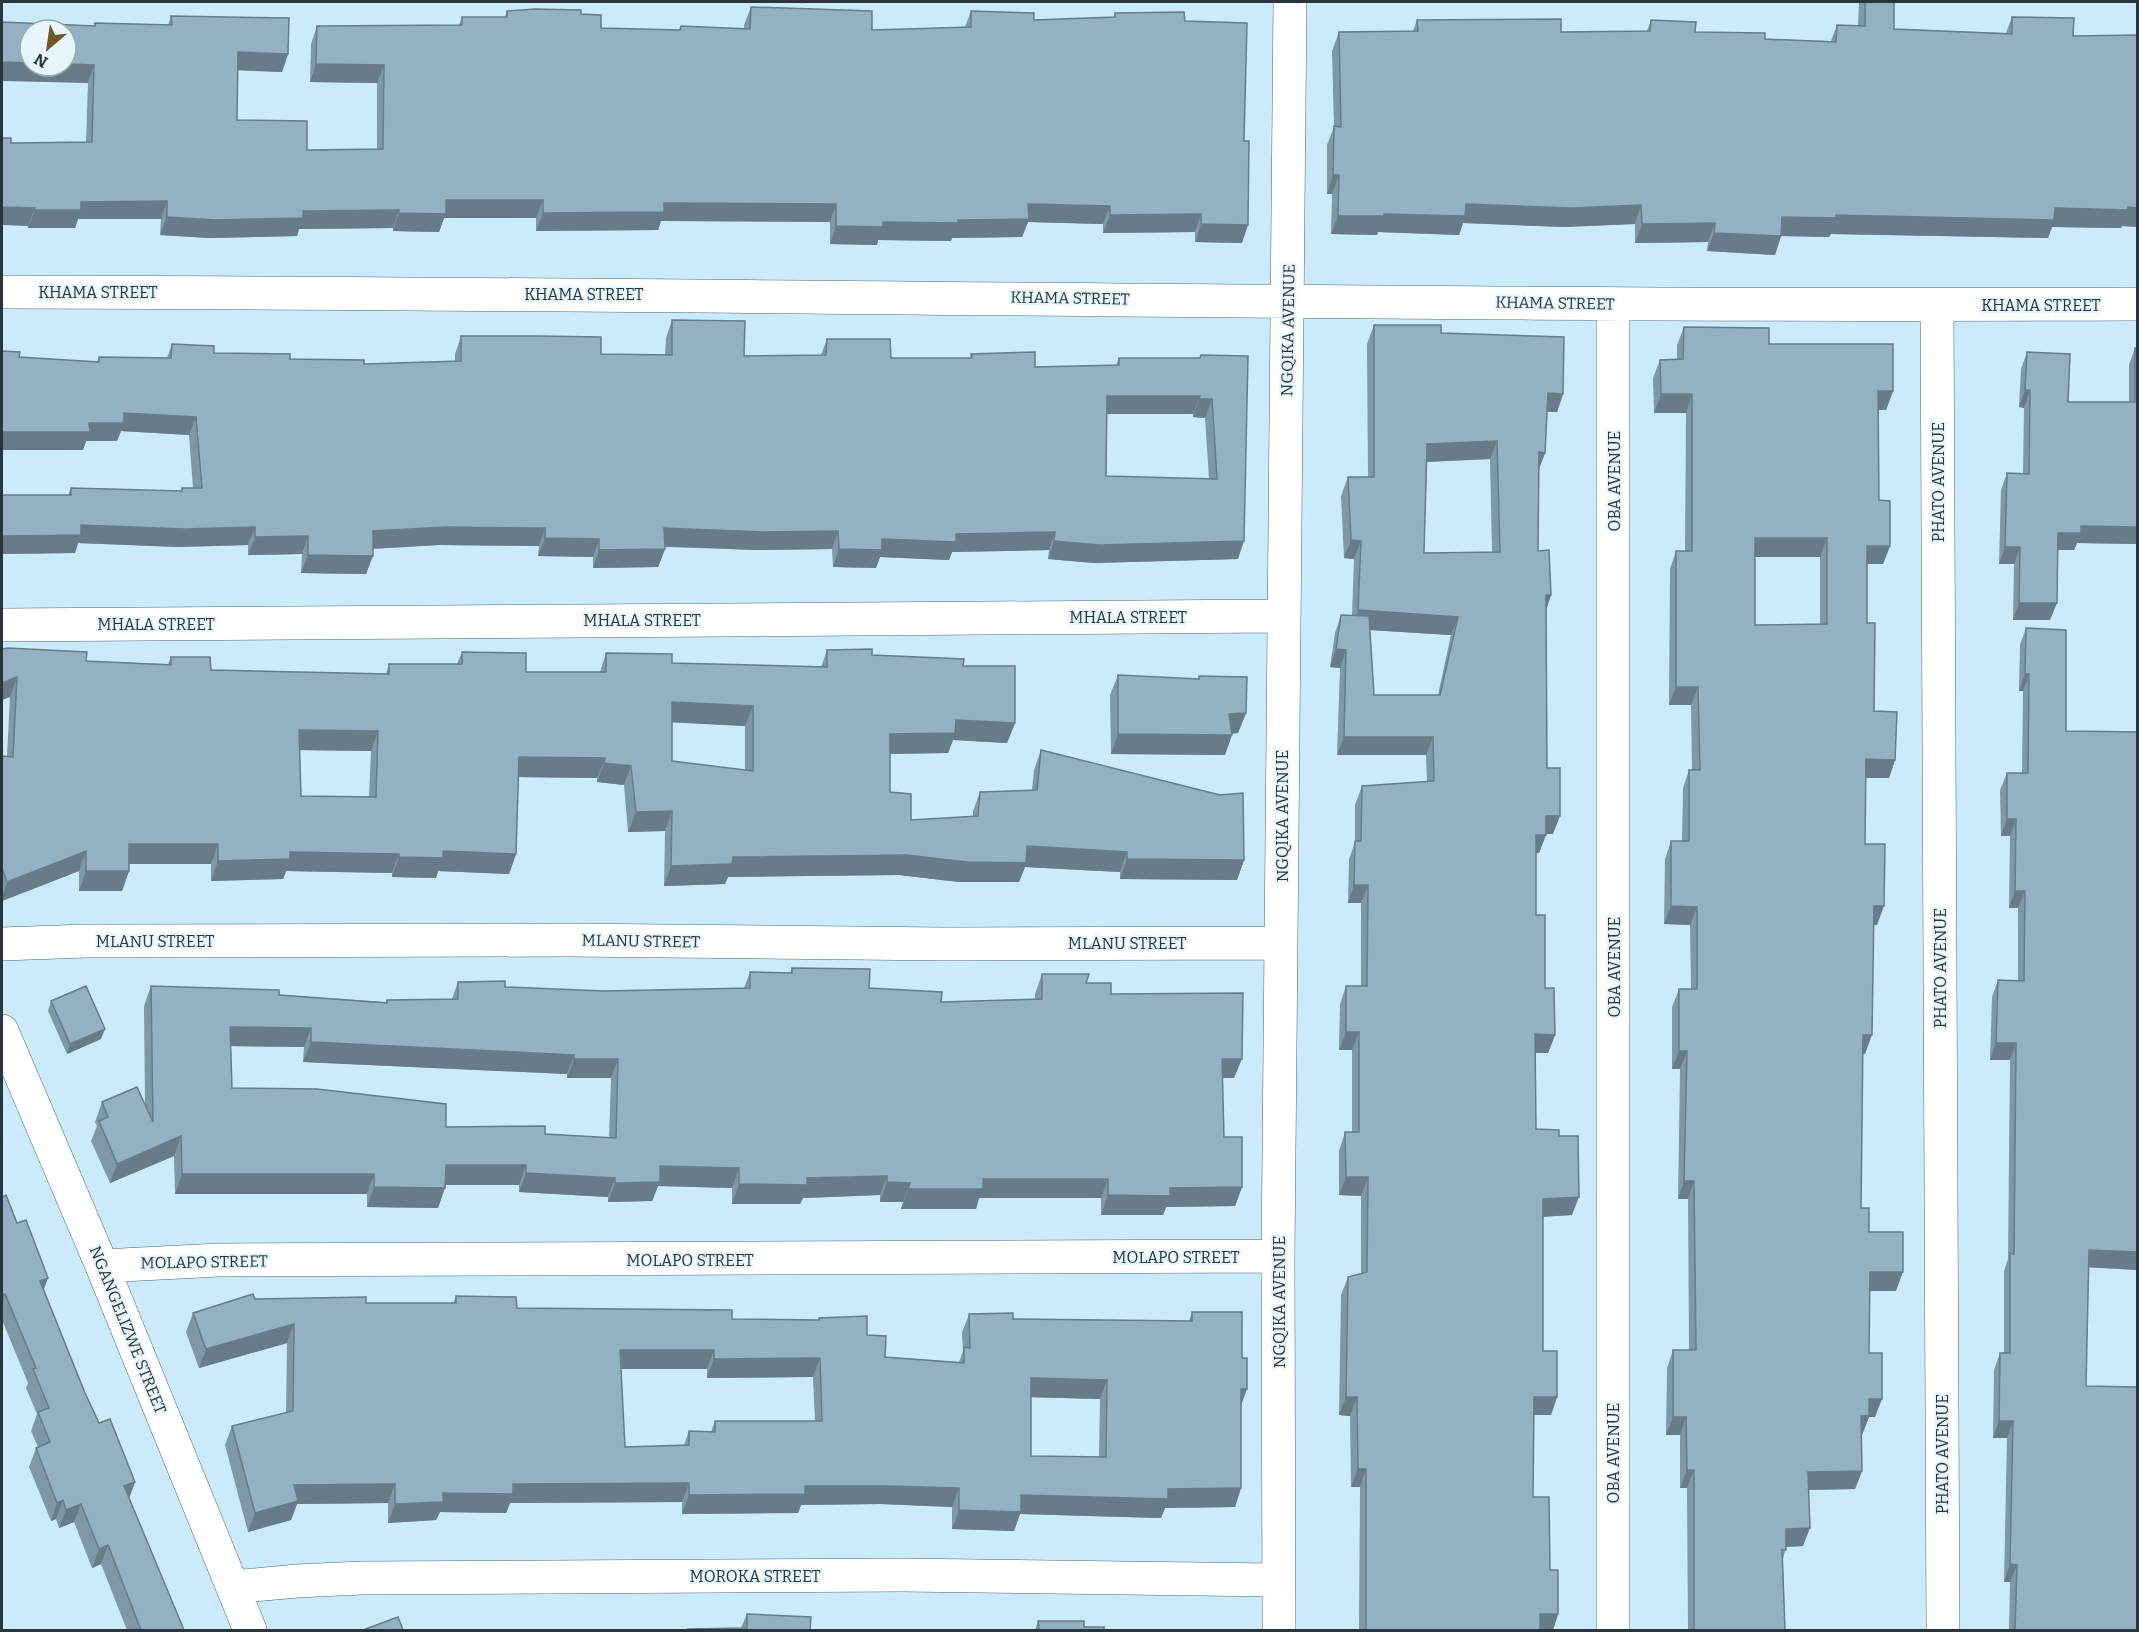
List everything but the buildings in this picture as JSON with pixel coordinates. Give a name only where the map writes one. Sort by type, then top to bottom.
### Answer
[{"type":"street","name":"NGQIKA AVENUE","points":[[1279,1630],[1278,1256],[1283,616],[1289,300],[1290,2]]},
{"type":"street","name":"KHAMA STREET","points":[[2,292],[1613,304],[2138,304]]},
{"type":"street","name":"OBA AVENUE","points":[[1613,304],[1613,1630]]},
{"type":"street","name":"PHATO AVENUE","points":[[1937,305],[1943,1630]]},
{"type":"street","name":"MHALA STREET","points":[[2,625],[1283,616]]},
{"type":"street","name":"MLANU STREET","points":[[2,944],[86,941],[522,940],[944,944],[1281,943]]},
{"type":"street","name":"NGANGELIZWE STREET","points":[[2,1031],[102,1266],[250,1630]]},
{"type":"street","name":"MOLAPO STREET","points":[[102,1266],[219,1260],[1278,1256]]},
{"type":"street","name":"MOROKA STREET","points":[[233,1587],[361,1578],[902,1575],[1278,1580]]}]
